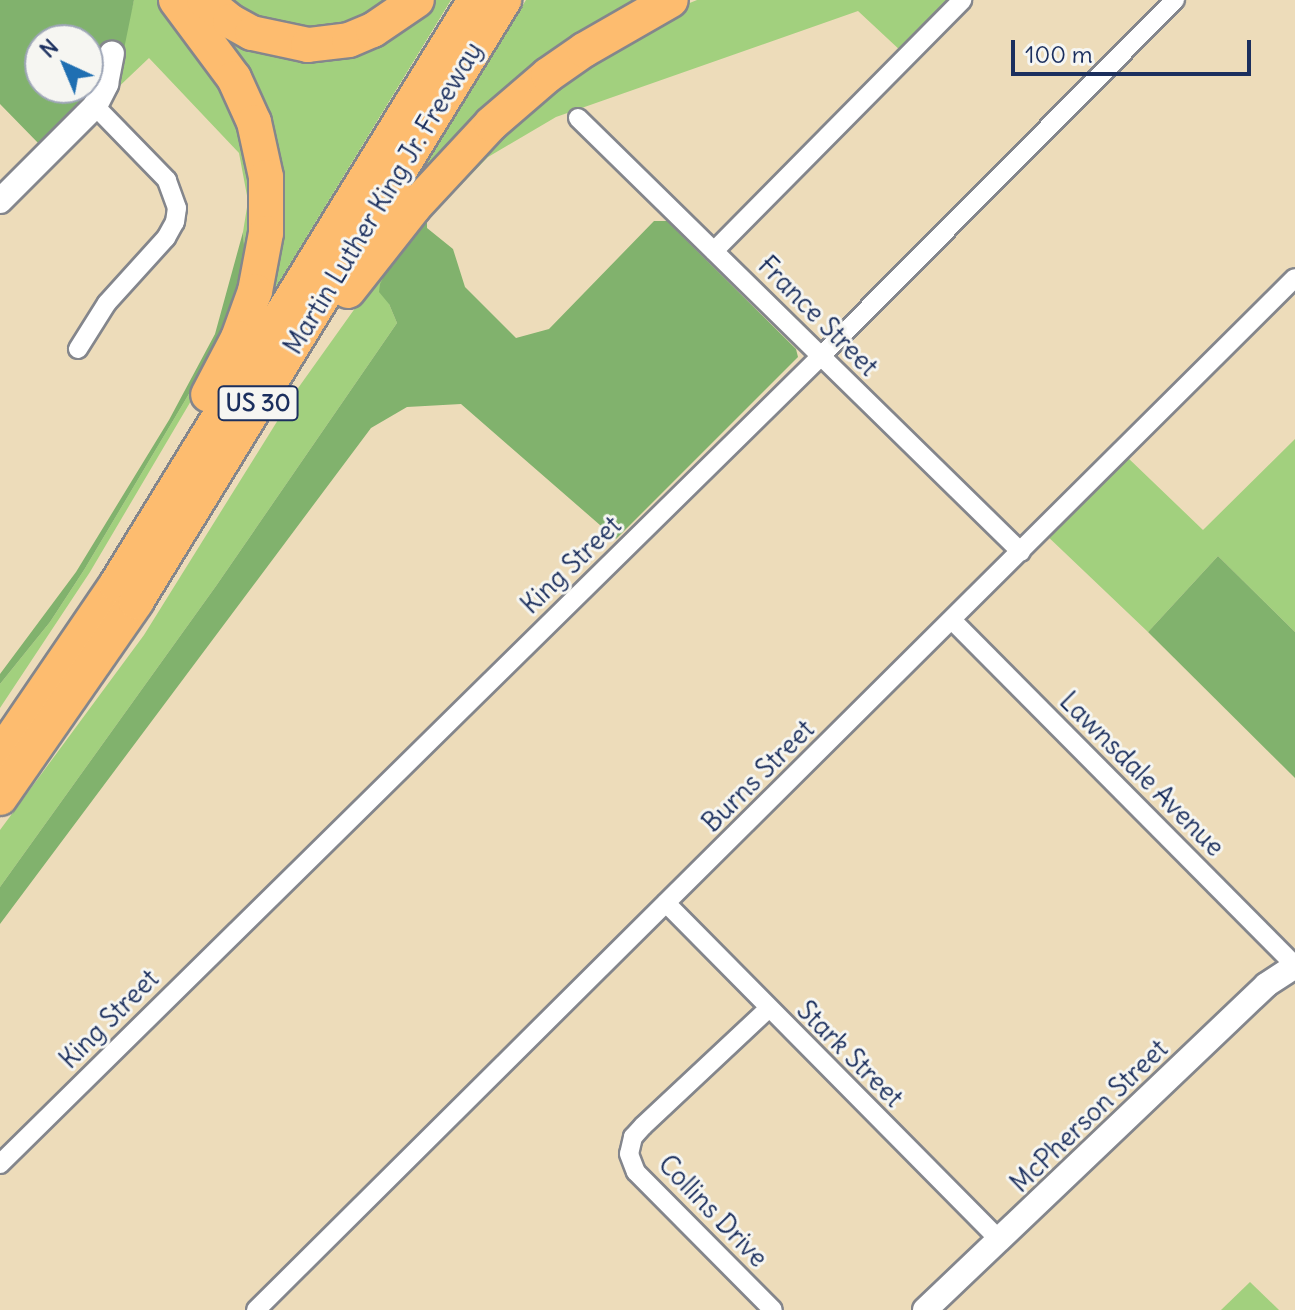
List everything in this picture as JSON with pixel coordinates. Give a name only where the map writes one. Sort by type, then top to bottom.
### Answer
[{"type":"highway","points":[[0,732],[74,619],[224,367],[246,319],[262,265],[268,206],[254,122],[225,61],[176,0]]},
{"type":"highway","points":[[204,0],[230,21],[252,33],[308,45],[349,40],[373,30],[417,0]]},
{"type":"highway","name":"Martin Luther King Jr. Freeway","points":[[0,755],[116,585],[475,0]]},
{"type":"highway","name":"Martin Luther King Jr. Freeway","points":[[0,798],[136,602],[504,0]]},
{"type":"highway","points":[[86,677],[136,626],[314,340],[414,207],[491,124],[548,75],[624,25],[671,0]]},
{"type":"street","points":[[714,251],[962,0]]},
{"type":"street","name":"King Street","points":[[0,1164],[821,356],[1175,0]]},
{"type":"street","points":[[0,201],[103,96],[112,54]]},
{"type":"street","points":[[78,349],[107,303],[166,238],[175,222],[177,208],[167,180],[95,106]]},
{"type":"street","name":"France Street","points":[[578,118],[1021,552]]},
{"type":"street","name":"Burns Street","points":[[256,1310],[1295,278]]},
{"type":"street","name":"Lawnsdale Avenue","points":[[952,620],[1295,966]]},
{"type":"street","name":"Stark Street","points":[[666,903],[1000,1240]]},
{"type":"street","name":"McPherson Street","points":[[925,1310],[1266,985],[1295,966]]},
{"type":"street","name":"Collins Drive","points":[[768,1009],[643,1126],[633,1137],[629,1154],[636,1172],[773,1310]]},
{"type":"green space","points":[[0,0],[134,0],[124,49],[117,41],[104,45],[104,24],[24,24],[24,104],[83,104],[41,146],[0,104]]},
{"type":"green space","points":[[134,0],[163,0],[246,124],[255,247],[211,367],[90,572],[0,708],[0,684],[50,622],[84,570],[205,367],[245,258],[243,232],[248,201],[239,153],[149,58],[109,96]]},
{"type":"green space","points":[[219,0],[403,0],[352,31],[292,33]]},
{"type":"green space","points":[[433,0],[451,0],[265,305],[274,251],[208,19],[294,55]]},
{"type":"green space","points":[[526,0],[650,0],[404,199]]},
{"type":"green space","points":[[697,0],[953,0],[902,52],[858,11],[556,117],[488,157],[427,220],[422,217],[512,117],[675,9]]},
{"type":"green space","points":[[422,217],[427,220],[427,228],[453,249],[465,287],[516,338],[549,329],[654,221],[667,221],[796,349],[798,357],[616,539],[461,404],[407,407],[371,428],[0,924],[0,887],[216,586],[397,323],[389,304],[379,292],[380,284],[398,248]]},
{"type":"green space","points":[[243,232],[245,258],[239,285],[205,367],[84,570],[50,622],[0,684],[0,674],[76,572],[169,420],[215,334]]},
{"type":"green space","points":[[398,248],[389,304],[397,323],[216,586],[0,887],[0,830],[144,635],[296,391]]},
{"type":"green space","points":[[1295,439],[1295,632],[1218,556],[1148,632],[1043,532],[1126,456],[1203,530]]},
{"type":"green space","points":[[1218,556],[1295,632],[1295,778],[1148,632]]},
{"type":"green space","points":[[1250,1282],[1279,1310],[1221,1310]]}]
